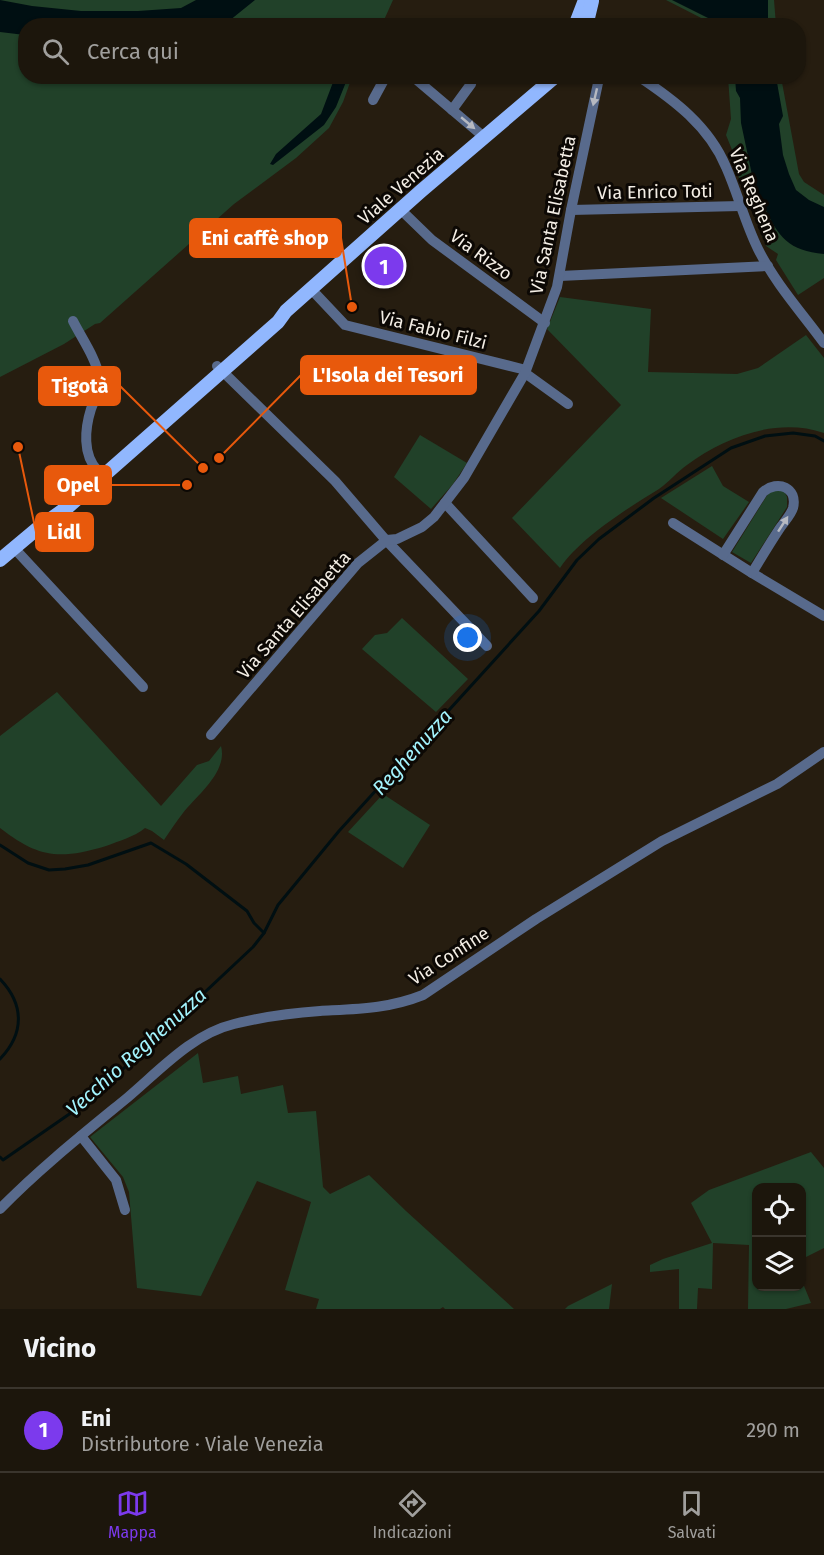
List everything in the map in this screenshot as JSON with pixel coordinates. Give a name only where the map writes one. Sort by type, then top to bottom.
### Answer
[{"type":"main road","points":[[584,18],[585,0]]},
{"type":"main road","points":[[586,18],[592,0]]},
{"type":"main road","name":"Viale Venezia","points":[[0,561],[89,489],[220,369],[543,84]]},
{"type":"main road","name":"Viale Venezia","points":[[38,528],[63,501],[220,369]]},
{"type":"street","points":[[373,100],[382,84]]},
{"type":"street","points":[[420,84],[484,137]]},
{"type":"street","points":[[452,110],[471,84]]},
{"type":"street","name":"Via Santa Elisabetta","points":[[211,735],[358,563],[387,540],[397,539],[422,527],[445,503],[464,478],[525,371],[545,323],[560,276],[571,210],[598,84]]},
{"type":"street","name":"Via Reghena","points":[[650,84],[669,97],[703,130],[717,148],[758,249],[824,343]]},
{"type":"street","name":"Via Enrico Toti","points":[[571,210],[740,206]]},
{"type":"street","name":"Via Rizzo","points":[[401,210],[432,240],[545,323]]},
{"type":"street","points":[[560,276],[768,266]]},
{"type":"street","name":"Via Fabio Filzi","points":[[311,289],[345,325],[525,371]]},
{"type":"street","points":[[73,321],[99,377],[99,387],[87,428],[86,444],[89,459],[98,471]]},
{"type":"street","points":[[220,369],[335,481],[487,646]]},
{"type":"street","points":[[525,371],[568,404]]},
{"type":"street","name":"Viale Venezia","points":[[89,489],[98,471],[114,466]]},
{"type":"street","points":[[723,555],[763,492],[770,486],[786,488],[791,492],[793,509],[752,573]]},
{"type":"street","points":[[445,503],[533,598]]},
{"type":"street","points":[[673,523],[824,616]]},
{"type":"street","points":[[14,548],[143,687]]},
{"type":"street","name":"Via Confine","points":[[0,1209],[81,1136],[183,1051],[207,1034],[229,1025],[272,1016],[378,1008],[423,995],[536,918],[662,841],[777,784],[824,752]]},
{"type":"street","points":[[81,1136],[116,1180],[125,1210]]},
{"type":"green space","points":[[0,0],[393,0],[385,18],[18,18],[18,84],[349,84],[329,128],[296,158],[234,204],[100,323],[0,377]]},
{"type":"green space","points":[[666,0],[774,0],[775,18],[701,18]]},
{"type":"green space","points":[[728,84],[782,84],[799,174],[804,182],[824,195],[824,278],[798,295],[776,260],[778,254],[766,246],[736,170],[737,162],[726,135],[731,119]]},
{"type":"green space","points":[[560,297],[651,309],[648,372],[737,374],[758,368],[806,335],[824,358],[824,433],[788,427],[770,429],[735,438],[718,446],[687,465],[659,489],[605,524],[560,568],[512,518],[621,405],[547,329]]},
{"type":"green space","points":[[420,435],[467,463],[453,484],[431,509],[394,477]]},
{"type":"green space","points":[[712,466],[723,486],[749,502],[723,539],[661,498]]},
{"type":"green space","points":[[771,489],[784,491],[787,497],[787,507],[751,563],[732,552]]},
{"type":"green space","points":[[402,618],[468,679],[436,712],[362,649],[375,635],[387,633]]},
{"type":"green space","points":[[57,692],[161,806],[197,765],[209,761],[221,746],[222,756],[216,774],[164,840],[145,828],[106,846],[75,853],[50,854],[26,845],[0,828],[0,736]]},
{"type":"green space","points":[[383,794],[430,825],[403,868],[348,832]]},
{"type":"green space","points":[[198,1053],[203,1083],[238,1076],[241,1094],[283,1085],[288,1113],[316,1111],[323,1187],[330,1194],[369,1175],[514,1309],[445,1309],[443,1307],[440,1309],[316,1309],[319,1299],[285,1290],[311,1202],[257,1181],[201,1296],[137,1288],[129,1192],[123,1177],[90,1137]]},
{"type":"green space","points":[[811,1152],[824,1168],[824,1248],[806,1257],[806,1183],[752,1183],[752,1291],[806,1291],[811,1303],[786,1309],[748,1309],[749,1245],[713,1243],[712,1289],[698,1288],[697,1309],[679,1309],[679,1269],[650,1272],[650,1265],[712,1243],[691,1203],[709,1190]]},
{"type":"green space","points":[[612,1284],[609,1309],[565,1309],[568,1306]]},
{"type":"shaded area","points":[[0,0],[81,11],[138,11],[181,8],[196,0],[255,0],[233,18],[18,18],[18,34],[0,32]]},
{"type":"shaded area","points":[[672,0],[768,0],[768,18],[708,18]]},
{"type":"shaded area","points":[[332,84],[345,84],[336,107],[324,125],[273,165],[270,164],[276,154],[321,114]]},
{"type":"shaded area","points":[[736,84],[777,84],[783,116],[779,124],[783,155],[796,190],[809,200],[824,207],[824,254],[793,246],[780,234],[769,217],[755,189],[741,123],[740,98]]},
{"type":"waterway","name":"Reghenuzza","points":[[0,845],[28,863],[49,870],[88,865],[151,843],[186,864],[247,911],[264,933],[278,905],[339,831],[539,611],[577,560],[599,539],[654,498],[731,448],[765,436],[793,433],[815,436],[824,441]]},
{"type":"waterway","name":"Vecchio Reghenuzza","points":[[0,1157],[3,1160],[91,1099],[253,947],[264,933]]},
{"type":"waterway","name":"Vecchio Reghenuzza","points":[[0,979],[14,998],[18,1019],[14,1039],[0,1059]]},
{"type":"place","name":"Eni","points":[[384,266]]},
{"type":"place","name":"Eni caffè shop","points":[[352,307]]},
{"type":"place","name":"Lidl","points":[[18,447]]},
{"type":"place","name":"L'Isola dei Tesori","points":[[219,458]]},
{"type":"place","name":"Tigotà","points":[[203,468]]},
{"type":"place","name":"Opel","points":[[187,485]]}]
